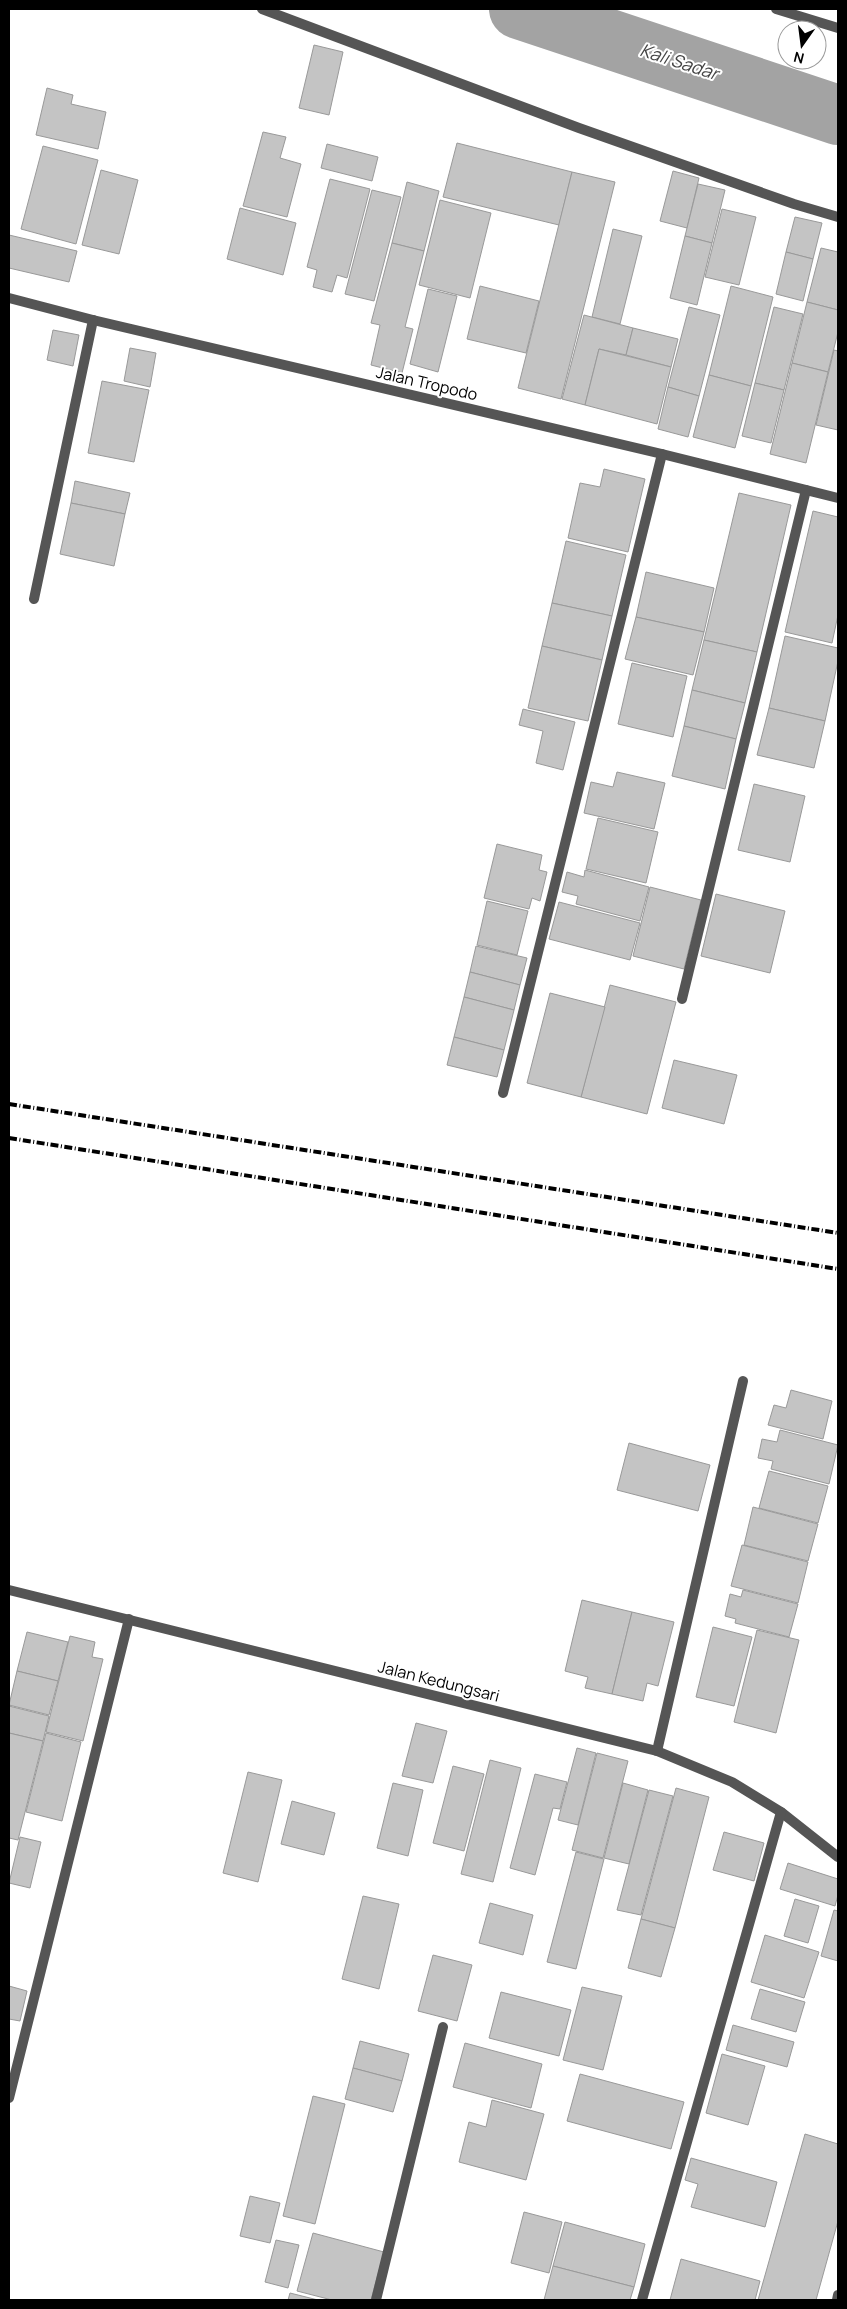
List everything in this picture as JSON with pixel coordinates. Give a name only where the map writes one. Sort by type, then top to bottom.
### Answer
[{"type":"street","points":[[262,9],[579,128],[794,204],[838,217]]},
{"type":"street","points":[[776,9],[838,28]]},
{"type":"street","name":"Jalan Tropodo","points":[[9,298],[93,320],[662,454],[838,498]]},
{"type":"street","points":[[34,599],[93,320]]},
{"type":"street","points":[[503,1093],[662,454]]},
{"type":"street","points":[[682,999],[806,490]]},
{"type":"street","points":[[658,1751],[743,1381]]},
{"type":"street","name":"Jalan Kedungsari","points":[[9,1590],[658,1751],[732,1782],[781,1812],[838,1857]]},
{"type":"street","points":[[9,2098],[128,1619]]},
{"type":"street","points":[[642,2300],[781,1812]]},
{"type":"street","points":[[376,2300],[443,2027]]},
{"type":"street","points":[[837,2300],[838,2294]]},
{"type":"building","points":[[314,45],[343,52],[329,115],[299,108]]},
{"type":"building","points":[[47,88],[73,95],[71,104],[106,112],[98,149],[36,135]]},
{"type":"building","points":[[263,132],[286,137],[280,158],[301,164],[287,217],[243,206]]},
{"type":"building","points":[[457,143],[572,172],[559,225],[443,197]]},
{"type":"building","points":[[327,144],[378,157],[372,181],[321,168]]},
{"type":"building","points":[[43,146],[98,160],[76,244],[21,229]]},
{"type":"building","points":[[101,170],[138,180],[119,254],[82,245]]},
{"type":"building","points":[[673,171],[699,178],[687,228],[660,221]]},
{"type":"building","points":[[572,172],[615,182],[561,399],[518,388]]},
{"type":"building","points":[[330,179],[370,189],[347,278],[337,275],[332,292],[313,287],[317,270],[307,267]]},
{"type":"building","points":[[407,182],[439,191],[424,251],[392,243]]},
{"type":"building","points":[[698,184],[725,190],[712,243],[685,236]]},
{"type":"building","points":[[372,190],[401,197],[374,301],[345,294]]},
{"type":"building","points":[[440,200],[491,213],[470,298],[419,285]]},
{"type":"building","points":[[240,208],[296,223],[283,275],[227,259]]},
{"type":"building","points":[[722,209],[756,217],[739,285],[705,277]]},
{"type":"building","points":[[795,217],[822,223],[813,259],[786,252]]},
{"type":"building","points":[[613,229],[642,236],[620,324],[592,317]]},
{"type":"building","points":[[9,235],[77,251],[69,282],[9,268]]},
{"type":"building","points":[[685,236],[712,243],[697,305],[670,298]]},
{"type":"building","points":[[392,243],[424,251],[405,327],[413,329],[402,373],[371,365],[380,325],[371,323]]},
{"type":"building","points":[[821,248],[838,252],[838,310],[807,302]]},
{"type":"building","points":[[786,252],[813,259],[803,301],[776,294]]},
{"type":"building","points":[[480,286],[539,301],[526,353],[467,339]]},
{"type":"building","points":[[731,286],[773,297],[751,386],[709,375]]},
{"type":"building","points":[[428,289],[457,296],[438,372],[410,364]]},
{"type":"building","points":[[807,302],[838,310],[838,332],[828,372],[792,363]]},
{"type":"building","points":[[689,307],[720,315],[699,396],[668,387]]},
{"type":"building","points":[[774,307],[803,314],[784,390],[755,383]]},
{"type":"building","points":[[584,315],[633,328],[626,355],[599,349],[585,405],[562,399]]},
{"type":"building","points":[[633,328],[678,339],[671,367],[626,355]]},
{"type":"building","points":[[53,330],[79,335],[73,366],[47,360]]},
{"type":"building","points":[[130,348],[156,353],[150,387],[124,381]]},
{"type":"building","points":[[599,349],[671,367],[657,424],[585,405]]},
{"type":"building","points":[[834,350],[838,351],[838,430],[816,425]]},
{"type":"building","points":[[792,363],[828,372],[806,463],[770,454]]},
{"type":"building","points":[[709,375],[751,386],[735,448],[693,437]]},
{"type":"building","points":[[102,381],[149,390],[134,462],[88,453]]},
{"type":"building","points":[[755,383],[784,390],[771,443],[742,436]]},
{"type":"building","points":[[668,387],[699,396],[688,437],[658,429]]},
{"type":"building","points":[[604,469],[645,479],[628,552],[568,538],[580,483],[600,487]]},
{"type":"building","points":[[75,481],[130,493],[125,514],[71,503]]},
{"type":"building","points":[[739,493],[791,505],[757,652],[704,640]]},
{"type":"building","points":[[71,503],[125,514],[114,566],[60,554]]},
{"type":"building","points":[[813,511],[838,517],[838,615],[832,643],[785,632]]},
{"type":"building","points":[[566,541],[626,555],[612,616],[552,603]]},
{"type":"building","points":[[646,572],[714,588],[704,632],[636,617]]},
{"type":"building","points":[[552,603],[612,616],[602,660],[542,646]]},
{"type":"building","points":[[636,617],[704,632],[693,675],[625,659]]},
{"type":"building","points":[[785,636],[838,648],[838,661],[825,721],[769,708]]},
{"type":"building","points":[[704,640],[757,652],[745,703],[692,690]]},
{"type":"building","points":[[542,646],[602,660],[588,721],[528,708]]},
{"type":"building","points":[[632,663],[687,676],[673,737],[618,724]]},
{"type":"building","points":[[692,690],[745,703],[736,739],[684,726]]},
{"type":"building","points":[[769,708],[825,721],[814,768],[757,755]]},
{"type":"building","points":[[523,709],[575,722],[563,770],[536,763],[543,731],[519,725]]},
{"type":"building","points":[[684,726],[736,739],[725,789],[672,776]]},
{"type":"building","points":[[617,772],[665,783],[654,829],[584,813],[591,782],[613,787]]},
{"type":"building","points":[[754,784],[805,796],[790,862],[738,850]]},
{"type":"building","points":[[598,818],[658,832],[646,883],[586,869]]},
{"type":"building","points":[[497,844],[542,855],[539,870],[547,872],[540,901],[532,898],[529,909],[484,898]]},
{"type":"building","points":[[585,870],[649,887],[640,921],[576,904],[578,896],[562,892],[567,872],[584,877]]},
{"type":"building","points":[[650,887],[701,900],[684,969],[633,956]]},
{"type":"building","points":[[716,894],[785,911],[770,973],[701,956]]},
{"type":"building","points":[[487,901],[528,911],[517,955],[477,945]]},
{"type":"building","points":[[559,902],[640,923],[630,960],[549,939]]},
{"type":"building","points":[[476,946],[527,958],[520,985],[470,972]]},
{"type":"building","points":[[470,972],[520,985],[514,1010],[464,997]]},
{"type":"building","points":[[610,985],[676,1002],[647,1114],[581,1097]]},
{"type":"building","points":[[550,993],[605,1007],[581,1097],[527,1083]]},
{"type":"building","points":[[464,997],[514,1010],[504,1050],[454,1037]]},
{"type":"building","points":[[454,1037],[504,1050],[497,1077],[447,1065]]},
{"type":"building","points":[[674,1060],[737,1075],[724,1124],[662,1108]]},
{"type":"building","points":[[791,1390],[832,1401],[823,1439],[768,1425],[774,1405],[786,1408]]},
{"type":"building","points":[[780,1430],[838,1445],[829,1484],[771,1469],[773,1461],[758,1458],[762,1439],[777,1442]]},
{"type":"building","points":[[629,1443],[710,1465],[698,1511],[617,1490]]},
{"type":"building","points":[[769,1471],[828,1486],[818,1523],[759,1508]]},
{"type":"building","points":[[753,1507],[818,1524],[808,1561],[744,1545]]},
{"type":"building","points":[[742,1545],[808,1562],[798,1603],[731,1586]]},
{"type":"building","points":[[743,1590],[798,1604],[789,1637],[735,1623],[736,1619],[725,1616],[730,1594],[741,1597]]},
{"type":"building","points":[[582,1600],[632,1612],[612,1694],[585,1688],[588,1677],[565,1671]]},
{"type":"building","points":[[632,1612],[674,1622],[658,1686],[647,1683],[643,1701],[612,1694]]},
{"type":"building","points":[[713,1627],[752,1637],[734,1706],[696,1697]]},
{"type":"building","points":[[757,1630],[799,1640],[776,1733],[734,1722]]},
{"type":"building","points":[[27,1632],[68,1642],[58,1681],[17,1671]]},
{"type":"building","points":[[70,1636],[95,1642],[92,1657],[103,1659],[83,1741],[46,1732]]},
{"type":"building","points":[[17,1671],[58,1681],[49,1715],[9,1705]]},
{"type":"building","points":[[9,1706],[49,1716],[43,1741],[9,1733]]},
{"type":"building","points":[[416,1723],[447,1731],[433,1783],[402,1776]]},
{"type":"building","points":[[9,1733],[43,1741],[18,1840],[9,1838]]},
{"type":"building","points":[[46,1733],[81,1742],[62,1821],[26,1812]]},
{"type":"building","points":[[577,1748],[596,1753],[578,1825],[558,1820]]},
{"type":"building","points":[[597,1753],[628,1761],[603,1858],[572,1850]]},
{"type":"building","points":[[490,1760],[521,1768],[493,1882],[461,1874]]},
{"type":"building","points":[[453,1766],[484,1774],[464,1851],[433,1843]]},
{"type":"building","points":[[248,1772],[282,1780],[258,1882],[223,1873]]},
{"type":"building","points":[[535,1774],[567,1782],[560,1809],[553,1808],[535,1875],[510,1868]]},
{"type":"building","points":[[393,1783],[423,1790],[408,1856],[377,1848]]},
{"type":"building","points":[[623,1783],[648,1790],[629,1864],[604,1858]]},
{"type":"building","points":[[676,1788],[709,1797],[675,1928],[641,1919]]},
{"type":"building","points":[[649,1790],[673,1796],[641,1915],[617,1910]]},
{"type":"building","points":[[292,1801],[335,1813],[324,1855],[281,1844]]},
{"type":"building","points":[[724,1832],[764,1843],[754,1881],[713,1870]]},
{"type":"building","points":[[20,1837],[41,1842],[30,1888],[9,1883]]},
{"type":"building","points":[[576,1852],[604,1859],[576,1969],[547,1962]]},
{"type":"building","points":[[788,1863],[838,1879],[838,1895],[835,1906],[780,1889]]},
{"type":"building","points":[[363,1896],[399,1904],[379,1989],[342,1979]]},
{"type":"building","points":[[795,1899],[819,1906],[808,1943],[784,1936]]},
{"type":"building","points":[[490,1903],[533,1915],[523,1955],[479,1943]]},
{"type":"building","points":[[834,1910],[838,1911],[838,1961],[821,1956]]},
{"type":"building","points":[[641,1919],[675,1928],[661,1977],[628,1968]]},
{"type":"building","points":[[765,1935],[819,1952],[804,1998],[751,1982]]},
{"type":"building","points":[[433,1955],[472,1965],[457,2021],[418,2011]]},
{"type":"building","points":[[9,1986],[27,1991],[20,2021],[9,2019]]},
{"type":"building","points":[[582,1987],[622,1996],[603,2070],[563,2060]]},
{"type":"building","points":[[760,1989],[805,2002],[796,2032],[751,2019]]},
{"type":"building","points":[[501,1992],[571,2010],[559,2056],[489,2038]]},
{"type":"building","points":[[733,2025],[794,2042],[787,2067],[726,2050]]},
{"type":"building","points":[[360,2041],[409,2054],[402,2081],[353,2068]]},
{"type":"building","points":[[465,2043],[542,2064],[531,2108],[453,2087]]},
{"type":"building","points":[[722,2054],[765,2066],[748,2125],[706,2113]]},
{"type":"building","points":[[353,2068],[402,2081],[393,2112],[345,2099]]},
{"type":"building","points":[[580,2074],[684,2102],[671,2149],[567,2121]]},
{"type":"building","points":[[313,2096],[345,2104],[315,2224],[283,2216]]},
{"type":"building","points":[[492,2100],[544,2114],[526,2180],[459,2162],[469,2122],[486,2127]]},
{"type":"building","points":[[805,2134],[838,2144],[838,2221],[816,2300],[758,2300]]},
{"type":"building","points":[[691,2158],[777,2182],[765,2227],[691,2207],[698,2184],[685,2180]]},
{"type":"building","points":[[250,2196],[280,2203],[270,2243],[240,2236]]},
{"type":"building","points":[[524,2212],[562,2222],[549,2273],[511,2263]]},
{"type":"building","points":[[565,2222],[645,2244],[634,2287],[553,2266]]},
{"type":"building","points":[[313,2233],[384,2252],[371,2300],[332,2300],[297,2291]]},
{"type":"building","points":[[276,2240],[299,2245],[288,2288],[265,2282]]},
{"type":"building","points":[[681,2259],[760,2281],[755,2300],[670,2300]]},
{"type":"building","points":[[553,2266],[634,2287],[630,2300],[544,2300]]},
{"type":"building","points":[[290,2293],[318,2300],[288,2300]]},
{"type":"waterway","name":"Kali Sadar","points":[[519,9],[838,115]]},
{"type":"railway","points":[[9,1104],[838,1233]]},
{"type":"railway","points":[[9,1138],[838,1269]]}]
